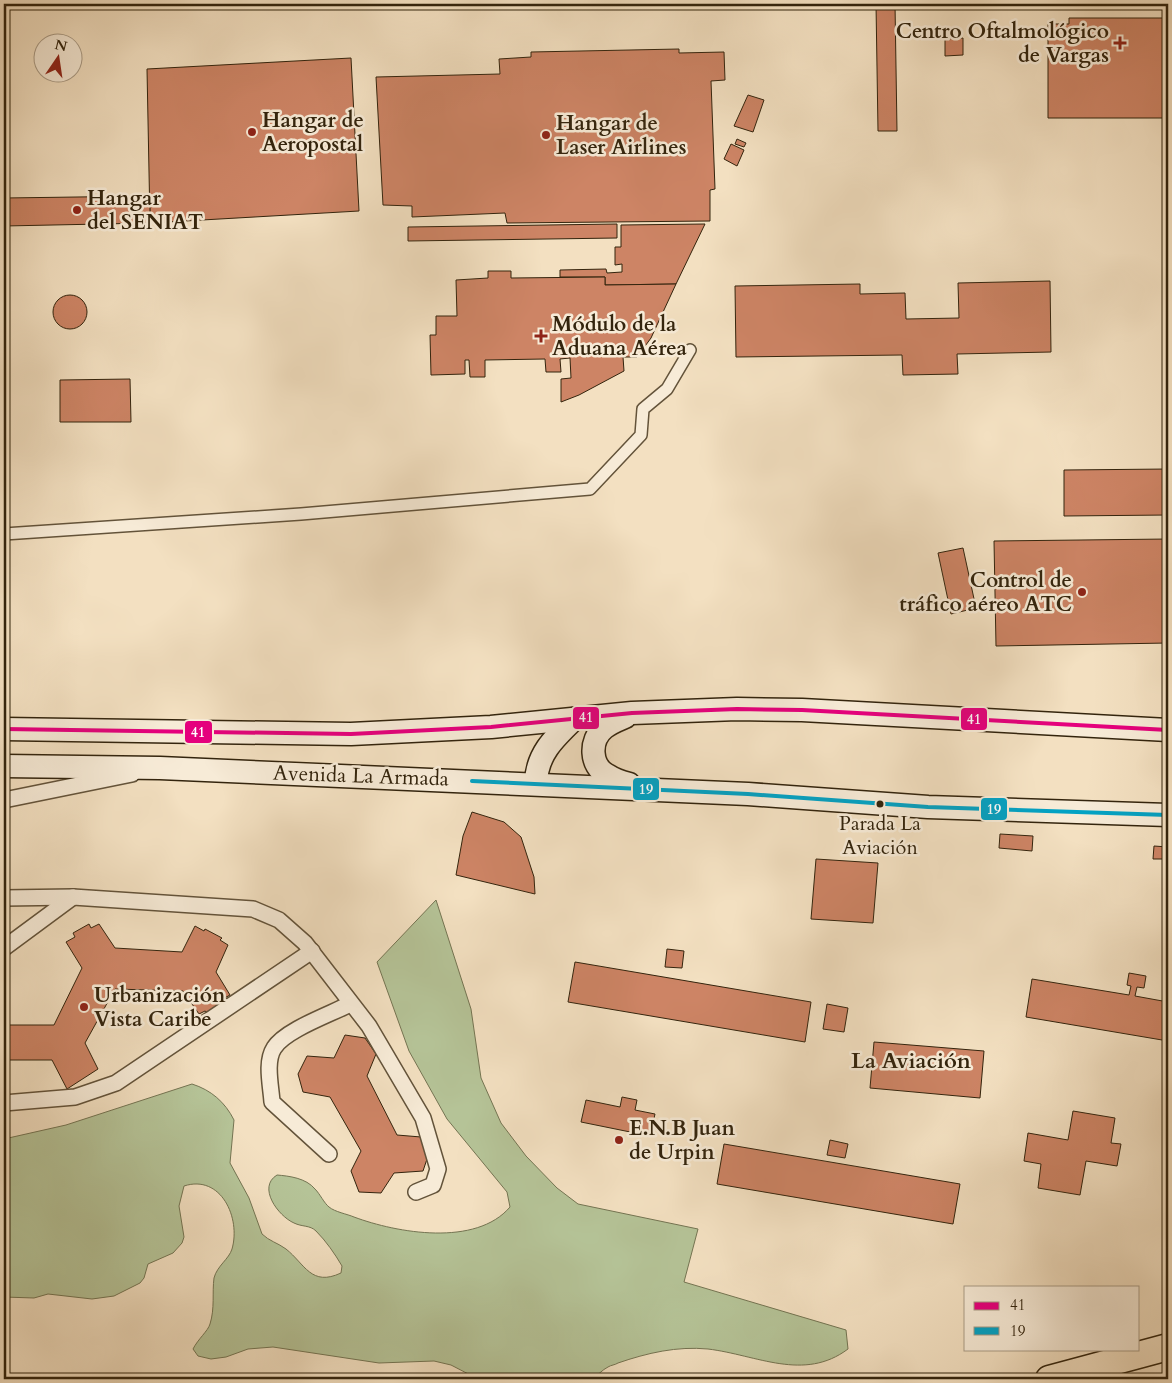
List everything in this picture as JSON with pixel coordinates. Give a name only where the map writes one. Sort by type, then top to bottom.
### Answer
[{"type":"highway","points":[[1049,1379],[1168,1347]]},
{"type":"main road","name":"Avenida La Armada","points":[[4,729],[351,734],[419,732],[632,713],[736,709],[802,710],[1168,730]]},
{"type":"main road","points":[[632,713],[604,728],[596,736],[593,756],[597,766],[605,775],[641,788]]},
{"type":"main road","points":[[536,784],[536,769],[541,756],[557,734],[574,719]]},
{"type":"main road","name":"Avenida La Armada","points":[[4,766],[160,768],[641,788],[928,807],[1168,815]]},
{"type":"street","points":[[4,534],[301,514],[590,489],[641,435],[643,408],[666,389],[690,350]]},
{"type":"street","points":[[4,800],[160,768]]},
{"type":"street","points":[[4,898],[73,897],[254,909],[280,920],[312,951],[350,1004],[369,1026],[418,1110],[431,1140],[438,1169],[433,1185],[416,1192]]},
{"type":"street","points":[[4,948],[73,897]]},
{"type":"street","points":[[4,1103],[75,1097],[116,1083],[312,951]]},
{"type":"street","points":[[329,1154],[272,1102],[270,1064],[274,1048],[286,1036],[350,1004]]},
{"type":"green space","points":[[436,900],[471,1009],[481,1078],[501,1123],[526,1156],[557,1188],[578,1204],[698,1229],[684,1282],[846,1330],[848,1349],[831,1359],[814,1364],[797,1365],[780,1364],[708,1349],[674,1349],[651,1353],[609,1366],[593,1379],[478,1379],[451,1365],[434,1361],[379,1363],[273,1347],[248,1349],[226,1357],[211,1359],[198,1356],[193,1349],[210,1324],[214,1278],[232,1249],[234,1224],[231,1212],[218,1192],[208,1186],[197,1184],[184,1186],[179,1206],[184,1237],[182,1243],[173,1253],[148,1264],[144,1278],[140,1283],[114,1296],[92,1299],[48,1294],[34,1298],[4,1297],[4,1139],[66,1125],[192,1084],[217,1098],[234,1120],[230,1163],[249,1198],[262,1234],[286,1249],[315,1276],[331,1277],[341,1273],[342,1266],[316,1231],[294,1223],[276,1208],[269,1194],[269,1187],[271,1180],[277,1175],[307,1182],[317,1191],[327,1205],[334,1210],[372,1223],[413,1231],[457,1232],[477,1228],[495,1220],[510,1207],[507,1192],[447,1119],[409,1051],[377,962]]},
{"type":"building","points":[[876,4],[895,4],[897,131],[878,131]]},
{"type":"building","points":[[1069,18],[1168,18],[1168,118],[1048,118],[1048,24],[1069,24]]},
{"type":"building","points":[[963,38],[963,55],[945,56],[945,39]]},
{"type":"building","name":"Hangar de Laser Airlines","points":[[679,49],[679,53],[724,52],[725,80],[711,81],[715,189],[710,190],[710,221],[507,223],[505,213],[412,217],[412,206],[383,205],[376,77],[500,74],[499,59],[531,57],[531,52]]},
{"type":"building","name":"Hangar de Aeropostal","points":[[351,58],[359,211],[150,223],[147,69]]},
{"type":"building","points":[[748,95],[764,100],[753,132],[734,126]]},
{"type":"building","points":[[737,139],[746,143],[744,147],[735,144]]},
{"type":"building","points":[[731,144],[744,150],[737,166],[724,159]]},
{"type":"building","name":"Hangar del SENIAT","points":[[150,196],[150,223],[4,226],[4,198]]},
{"type":"building","points":[[617,224],[617,238],[408,241],[408,227]]},
{"type":"building","points":[[705,224],[676,284],[605,285],[605,277],[560,277],[560,270],[606,269],[607,273],[622,272],[622,264],[615,265],[615,247],[621,247],[621,225]]},
{"type":"building","name":"Módulo de la Aduana Aérea","points":[[488,271],[511,271],[511,278],[605,277],[605,285],[676,284],[651,338],[637,357],[623,357],[624,371],[579,395],[561,402],[561,379],[571,378],[570,358],[560,359],[561,372],[546,372],[545,359],[485,360],[485,377],[470,377],[469,360],[465,360],[465,374],[431,375],[430,335],[436,335],[436,316],[457,316],[456,280],[488,278]]},
{"type":"building","points":[[1050,281],[1051,352],[957,354],[958,374],[903,375],[902,355],[736,357],[735,286],[860,284],[860,294],[905,293],[906,319],[959,318],[958,283]]},
{"type":"building","points":[[70,295],[77,296],[82,300],[86,305],[86,319],[82,324],[77,328],[70,329],[63,328],[58,324],[54,319],[53,312],[54,305],[58,300],[63,296]]},
{"type":"building","points":[[130,379],[131,422],[60,422],[60,380]]},
{"type":"building","points":[[1168,469],[1168,515],[1064,516],[1064,470]]},
{"type":"building","name":"Control de tráfico aéreo ATC","points":[[1168,539],[1168,643],[996,646],[994,541]]},
{"type":"building","points":[[963,548],[976,608],[951,614],[938,553]]},
{"type":"building","points":[[472,812],[504,822],[521,837],[534,877],[535,894],[456,875],[463,836]]},
{"type":"building","points":[[1000,834],[1033,836],[1032,851],[999,848]]},
{"type":"building","points":[[1154,846],[1168,847],[1168,859],[1153,859]]},
{"type":"building","points":[[816,859],[878,863],[873,923],[811,919]]},
{"type":"building","name":"Urbanización Vista Caribe","points":[[89,924],[91,928],[99,924],[115,948],[182,952],[195,926],[204,931],[205,929],[222,938],[220,940],[228,945],[216,972],[230,995],[221,1000],[223,1003],[208,1013],[205,1011],[199,1014],[183,991],[115,989],[85,1043],[98,1069],[67,1089],[52,1060],[4,1060],[4,1025],[54,1025],[82,968],[66,942],[75,937],[73,933]]},
{"type":"building","points":[[667,949],[684,951],[682,968],[665,967]]},
{"type":"building","points":[[575,962],[811,1002],[805,1042],[568,1002]]},
{"type":"building","points":[[1129,973],[1146,976],[1144,988],[1137,987],[1135,996],[1168,1002],[1168,1041],[1026,1017],[1032,979],[1129,995],[1131,986],[1127,985]]},
{"type":"building","points":[[827,1004],[848,1008],[844,1032],[823,1029]]},
{"type":"building","points":[[345,1035],[365,1038],[376,1054],[367,1076],[397,1135],[421,1137],[429,1153],[423,1171],[394,1173],[381,1193],[359,1192],[351,1171],[361,1151],[330,1097],[303,1092],[298,1074],[307,1056],[334,1058]]},
{"type":"building","points":[[874,1042],[984,1051],[980,1098],[870,1088]]},
{"type":"building","points":[[622,1097],[637,1100],[635,1110],[655,1114],[650,1136],[581,1122],[586,1100],[620,1107]]},
{"type":"building","points":[[1073,1111],[1115,1118],[1111,1143],[1121,1144],[1117,1166],[1086,1161],[1080,1195],[1038,1188],[1041,1164],[1024,1161],[1028,1133],[1068,1140]]},
{"type":"building","points":[[830,1140],[848,1144],[845,1158],[827,1155]]},
{"type":"building","points":[[724,1144],[960,1184],[953,1224],[717,1184]]},
{"type":"transit line","name":"41","points":[[4,729],[351,734],[491,727],[632,713],[737,709],[802,710],[1168,730]]},
{"type":"transit line","name":"19","points":[[472,781],[748,794],[928,807],[1168,815]]},
{"type":"place","name":"Centro Oftalmológico de Vargas","points":[[1120,43]]},
{"type":"place","name":"Hangar de Aeropostal","points":[[252,132]]},
{"type":"place","name":"Hangar de Laser Airlines","points":[[546,135]]},
{"type":"place","name":"Hangar del SENIAT","points":[[77,210]]},
{"type":"place","name":"Módulo de la Aduana Aérea","points":[[541,336]]},
{"type":"place","name":"Control de tráfico aéreo ATC","points":[[1082,592]]},
{"type":"place","name":"Parada La Aviación","points":[[880,804]]},
{"type":"place","name":"Urbanización Vista Caribe","points":[[84,1007]]},
{"type":"place","name":"E.N.B Juan de Urpin","points":[[619,1140]]},
{"type":"district","name":"La Aviación","points":[[911,1061]]}]
